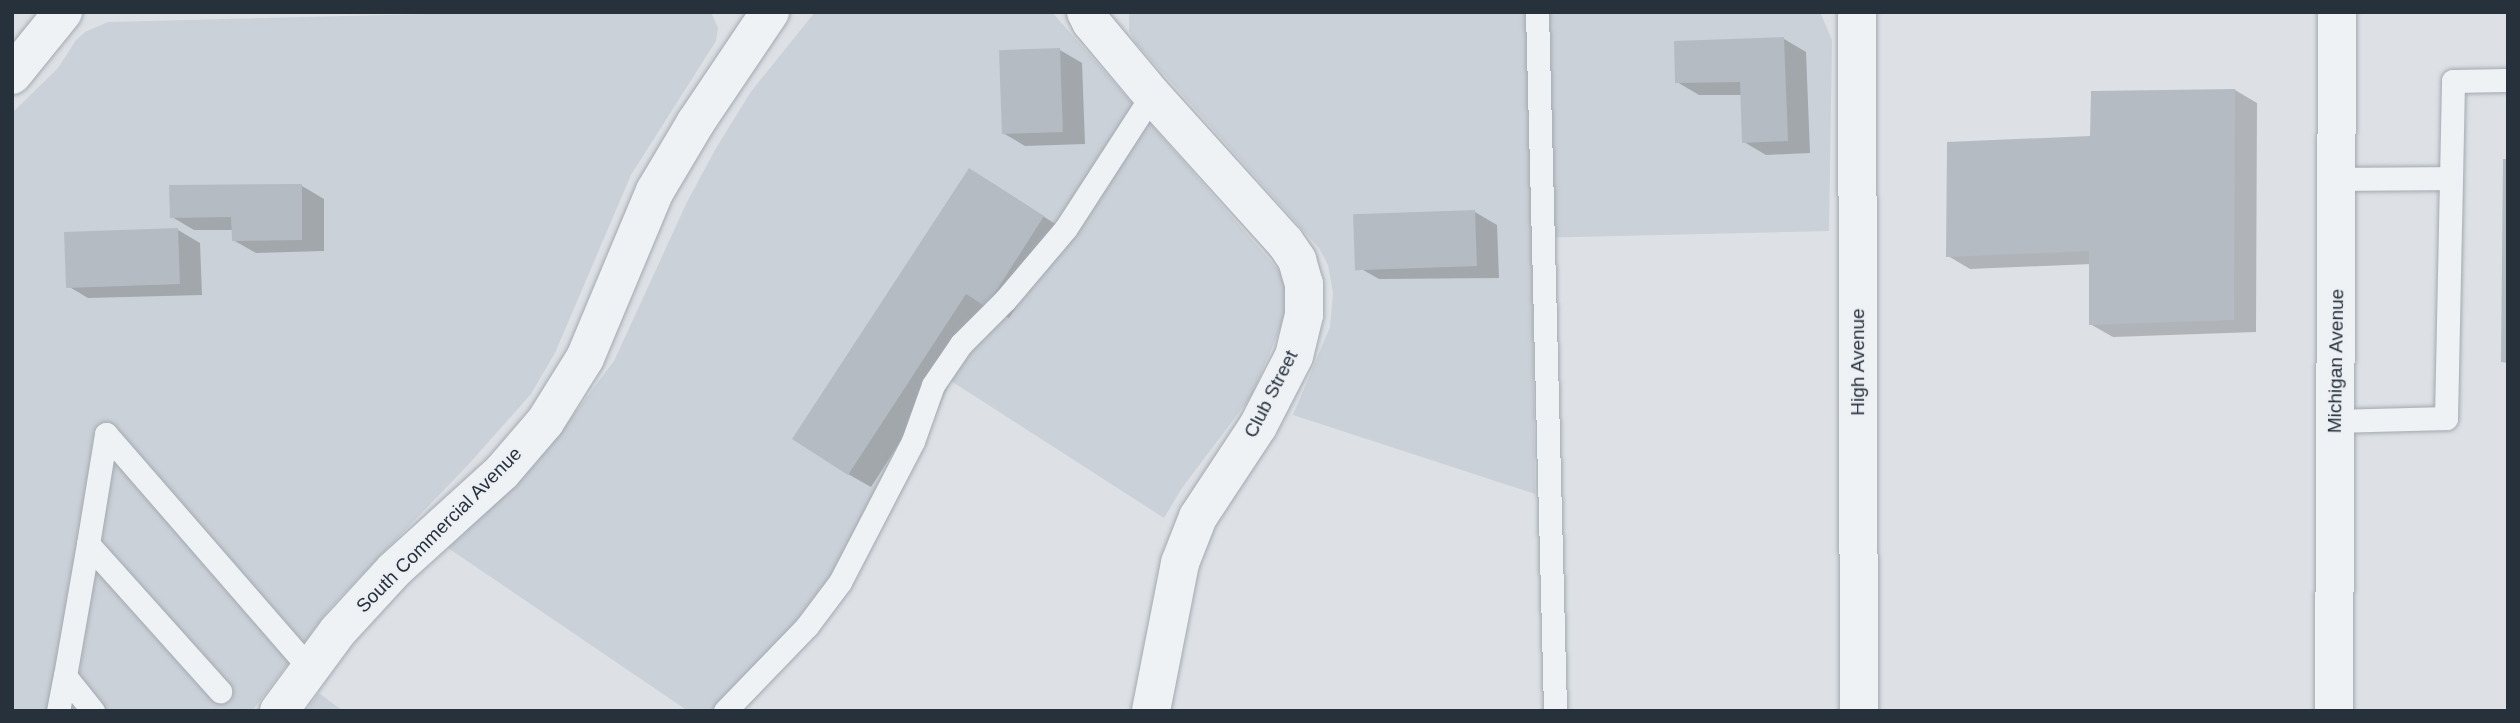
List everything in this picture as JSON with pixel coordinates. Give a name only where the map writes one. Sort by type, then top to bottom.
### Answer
[{"type":"street","points":[[12,75],[63,12]]},
{"type":"street","name":"South Commercial Avenue","points":[[279,711],[338,631],[394,570],[502,472],[545,422],[585,358],[655,191],[696,122],[770,12]]},
{"type":"street","name":"Club Street","points":[[1086,12],[1091,22],[1152,95],[1285,242],[1297,260],[1304,284],[1304,315],[1294,356],[1258,426],[1198,517],[1184,552],[1151,711]]},
{"type":"street","name":"High Avenue","points":[[1857,12],[1859,711]]},
{"type":"street","name":"Michigan Avenue","points":[[2334,711],[2337,12]]},
{"type":"lane","points":[[1537,12],[1555,711]]},
{"type":"lane","points":[[2335,421],[2446,418],[2453,81],[2508,80]]},
{"type":"lane","points":[[725,711],[807,626],[840,582],[913,441],[933,386],[961,344],[1004,300],[1066,228],[1152,95]]},
{"type":"lane","points":[[2338,180],[2451,178]]},
{"type":"lane","points":[[58,711],[106,434],[310,669]]},
{"type":"lane","points":[[88,544],[220,691]]},
{"type":"lane","points":[[65,676],[93,711]]},
{"type":"shaded area","points":[[510,12],[711,12],[718,28],[716,41],[631,175],[555,353],[531,394],[468,465],[331,607],[252,711],[12,711],[12,113],[58,68],[76,40],[85,32],[108,22]]},
{"type":"shaded area","points":[[815,12],[1052,12],[1283,275],[1288,300],[1282,324],[1252,395],[1182,488],[1164,518],[951,381],[901,493],[865,554],[735,711],[688,711],[448,548],[547,450],[614,361],[687,202],[715,150],[750,93]]},
{"type":"shaded area","points":[[1129,12],[1820,12],[1832,40],[1829,231],[1532,238],[1535,494],[1293,415],[1330,327],[1333,293],[1328,265],[1319,248],[1136,43],[1129,31]]},
{"type":"shaded area","points":[[319,693],[343,711],[306,711]]},
{"type":"building","points":[[1784,37],[1788,141],[1742,143],[1740,82],[1675,83],[1674,41]]},
{"type":"building","points":[[1060,48],[1063,132],[1002,134],[999,50]]},
{"type":"building","points":[[2235,89],[2234,320],[2089,325],[2089,251],[1946,257],[1947,142],[2090,136],[2091,91]]},
{"type":"building","points":[[2503,159],[2508,159],[2508,363],[2501,362]]},
{"type":"building","points":[[969,168],[1044,216],[986,307],[966,294],[848,475],[792,439]]},
{"type":"building","points":[[302,184],[302,240],[232,241],[231,217],[170,218],[169,185]]},
{"type":"building","points":[[1475,210],[1477,266],[1355,270],[1353,214]]},
{"type":"building","points":[[178,228],[180,284],[66,288],[64,232]]}]
